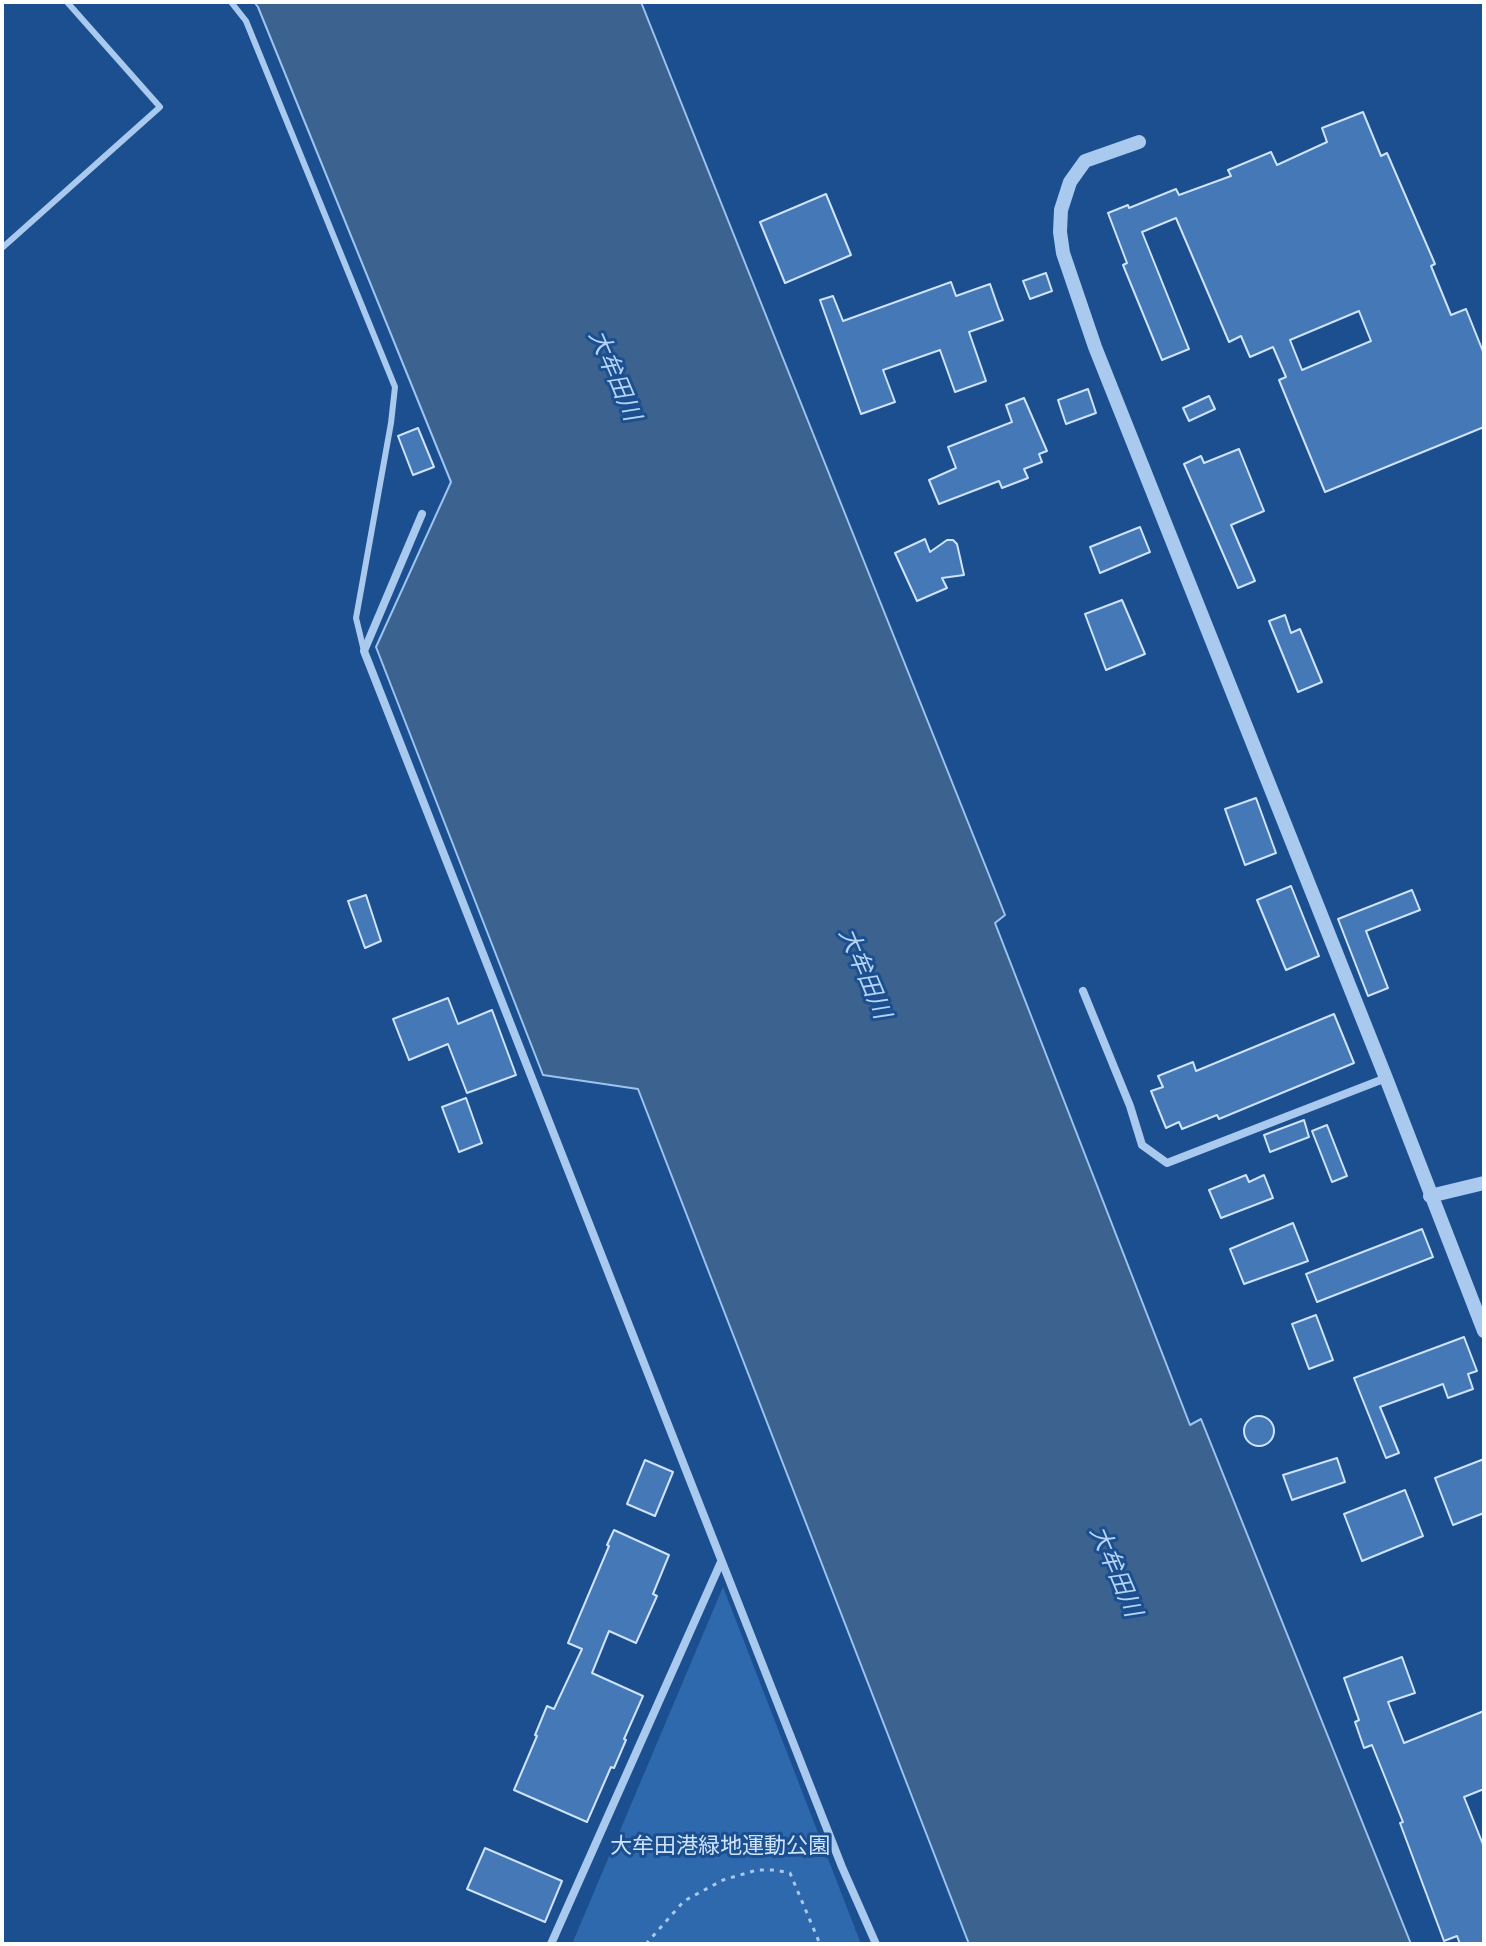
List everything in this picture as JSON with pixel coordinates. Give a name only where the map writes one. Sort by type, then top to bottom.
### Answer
[{"type":"street","points":[[1139,142],[1085,161],[1070,182],[1061,210],[1063,253],[1095,347],[1484,1331]]},
{"type":"street","points":[[422,514],[364,651],[721,1562],[842,1867],[876,1944]]},
{"type":"street","points":[[1083,991],[1130,1106],[1142,1145],[1167,1163],[1386,1078]]},
{"type":"street","points":[[1430,1196],[1484,1183]]},
{"type":"street","points":[[551,1944],[721,1562]]},
{"type":"lane","points":[[2,248],[160,107],[67,2]]},
{"type":"lane","points":[[231,2],[246,21],[395,387],[356,618],[364,651]]},
{"type":"path","points":[[646,1944],[684,1901],[723,1880],[757,1870],[774,1870],[790,1873],[820,1944]]},
{"type":"green space","name":"大牟田港緑地運動公園","points":[[723,1587],[861,1944],[572,1944]]},
{"type":"water","name":"大牟田川","points":[[254,2],[641,2],[1005,915],[995,923],[1190,1425],[1201,1419],[1411,1944],[969,1944],[638,1089],[543,1075],[376,647],[451,482]]},
{"type":"building","points":[[1363,112],[1381,156],[1387,153],[1435,264],[1431,266],[1451,315],[1466,309],[1484,354],[1484,427],[1325,492],[1279,380],[1286,377],[1273,347],[1250,357],[1241,336],[1229,342],[1176,218],[1142,232],[1189,349],[1162,360],[1123,265],[1127,263],[1108,213],[1176,189],[1179,195],[1231,176],[1228,170],[1271,152],[1277,165],[1327,142],[1322,128]],"holes":[[[1359,311],[1371,341],[1302,370],[1290,340]]]},
{"type":"building","points":[[826,194],[851,255],[785,283],[760,222]]},
{"type":"building","points":[[1046,273],[1052,291],[1030,299],[1023,281]]},
{"type":"building","points":[[951,282],[956,296],[990,284],[1003,320],[969,332],[986,381],[955,392],[940,350],[883,370],[895,402],[861,414],[820,300],[833,296],[843,321]]},
{"type":"building","points":[[1088,389],[1096,413],[1066,424],[1058,400]]},
{"type":"building","points":[[1209,396],[1215,409],[1189,421],[1183,408]]},
{"type":"building","points":[[1024,398],[1047,451],[1039,454],[1042,462],[1024,469],[1028,478],[1002,488],[999,481],[939,504],[929,480],[956,468],[948,447],[1012,422],[1006,405]]},
{"type":"building","points":[[418,428],[434,467],[413,475],[398,436]]},
{"type":"building","points":[[1239,449],[1264,511],[1231,525],[1255,581],[1238,588],[1184,464],[1201,456],[1204,463]]},
{"type":"building","points":[[1140,527],[1150,552],[1100,573],[1090,547]]},
{"type":"building","points":[[925,539],[930,552],[947,540],[953,540],[957,544],[964,575],[942,578],[947,588],[917,601],[895,553]]},
{"type":"building","points":[[1122,600],[1145,654],[1106,670],[1085,614]]},
{"type":"building","points":[[1285,615],[1291,633],[1300,629],[1322,682],[1298,692],[1269,621]]},
{"type":"building","points":[[1256,798],[1276,853],[1245,865],[1225,809]]},
{"type":"building","points":[[1291,886],[1319,956],[1286,970],[1257,900]]},
{"type":"building","points":[[1412,890],[1420,910],[1366,931],[1388,988],[1368,996],[1338,919]]},
{"type":"building","points":[[366,895],[381,941],[365,948],[348,901]]},
{"type":"building","points":[[448,998],[458,1024],[492,1010],[516,1075],[467,1093],[448,1044],[409,1060],[393,1019]]},
{"type":"building","points":[[1334,1014],[1354,1063],[1219,1119],[1217,1115],[1182,1129],[1179,1122],[1166,1128],[1151,1091],[1163,1087],[1158,1076],[1193,1062],[1196,1071]]},
{"type":"building","points":[[466,1098],[482,1143],[459,1152],[442,1107]]},
{"type":"building","points":[[1304,1120],[1309,1137],[1270,1152],[1264,1135]]},
{"type":"building","points":[[1327,1125],[1347,1176],[1332,1182],[1312,1131]]},
{"type":"building","points":[[1246,1175],[1249,1182],[1264,1175],[1273,1198],[1221,1218],[1209,1190]]},
{"type":"building","points":[[1293,1223],[1308,1261],[1244,1284],[1230,1249]]},
{"type":"building","points":[[1422,1229],[1433,1257],[1317,1302],[1306,1274]]},
{"type":"building","points":[[1316,1315],[1333,1360],[1309,1369],[1292,1324]]},
{"type":"building","points":[[1464,1337],[1477,1371],[1468,1374],[1473,1389],[1448,1398],[1443,1384],[1380,1407],[1399,1453],[1386,1458],[1354,1378]]},
{"type":"building","points":[[1259,1416],[1265,1417],[1273,1425],[1273,1437],[1265,1445],[1259,1446],[1253,1445],[1245,1437],[1244,1431],[1245,1425],[1253,1417]]},
{"type":"building","points":[[1337,1458],[1345,1482],[1292,1500],[1283,1475]]},
{"type":"building","points":[[1484,1459],[1484,1513],[1453,1525],[1435,1478]]},
{"type":"building","points":[[645,1460],[673,1472],[655,1516],[627,1504]]},
{"type":"building","points":[[1405,1490],[1423,1536],[1362,1561],[1344,1514]]},
{"type":"building","points":[[614,1530],[669,1555],[653,1594],[657,1596],[636,1643],[609,1631],[592,1673],[643,1696],[614,1768],[611,1767],[587,1822],[514,1790],[547,1706],[554,1709],[582,1649],[568,1643]]},
{"type":"building","points":[[1402,1657],[1415,1693],[1388,1702],[1404,1743],[1484,1711],[1484,1789],[1464,1797],[1484,1847],[1484,1944],[1460,1944],[1457,1936],[1444,1941],[1400,1823],[1403,1822],[1372,1745],[1364,1748],[1355,1722],[1359,1720],[1344,1678]]},
{"type":"building","points":[[485,1848],[562,1881],[545,1922],[467,1889]]}]
